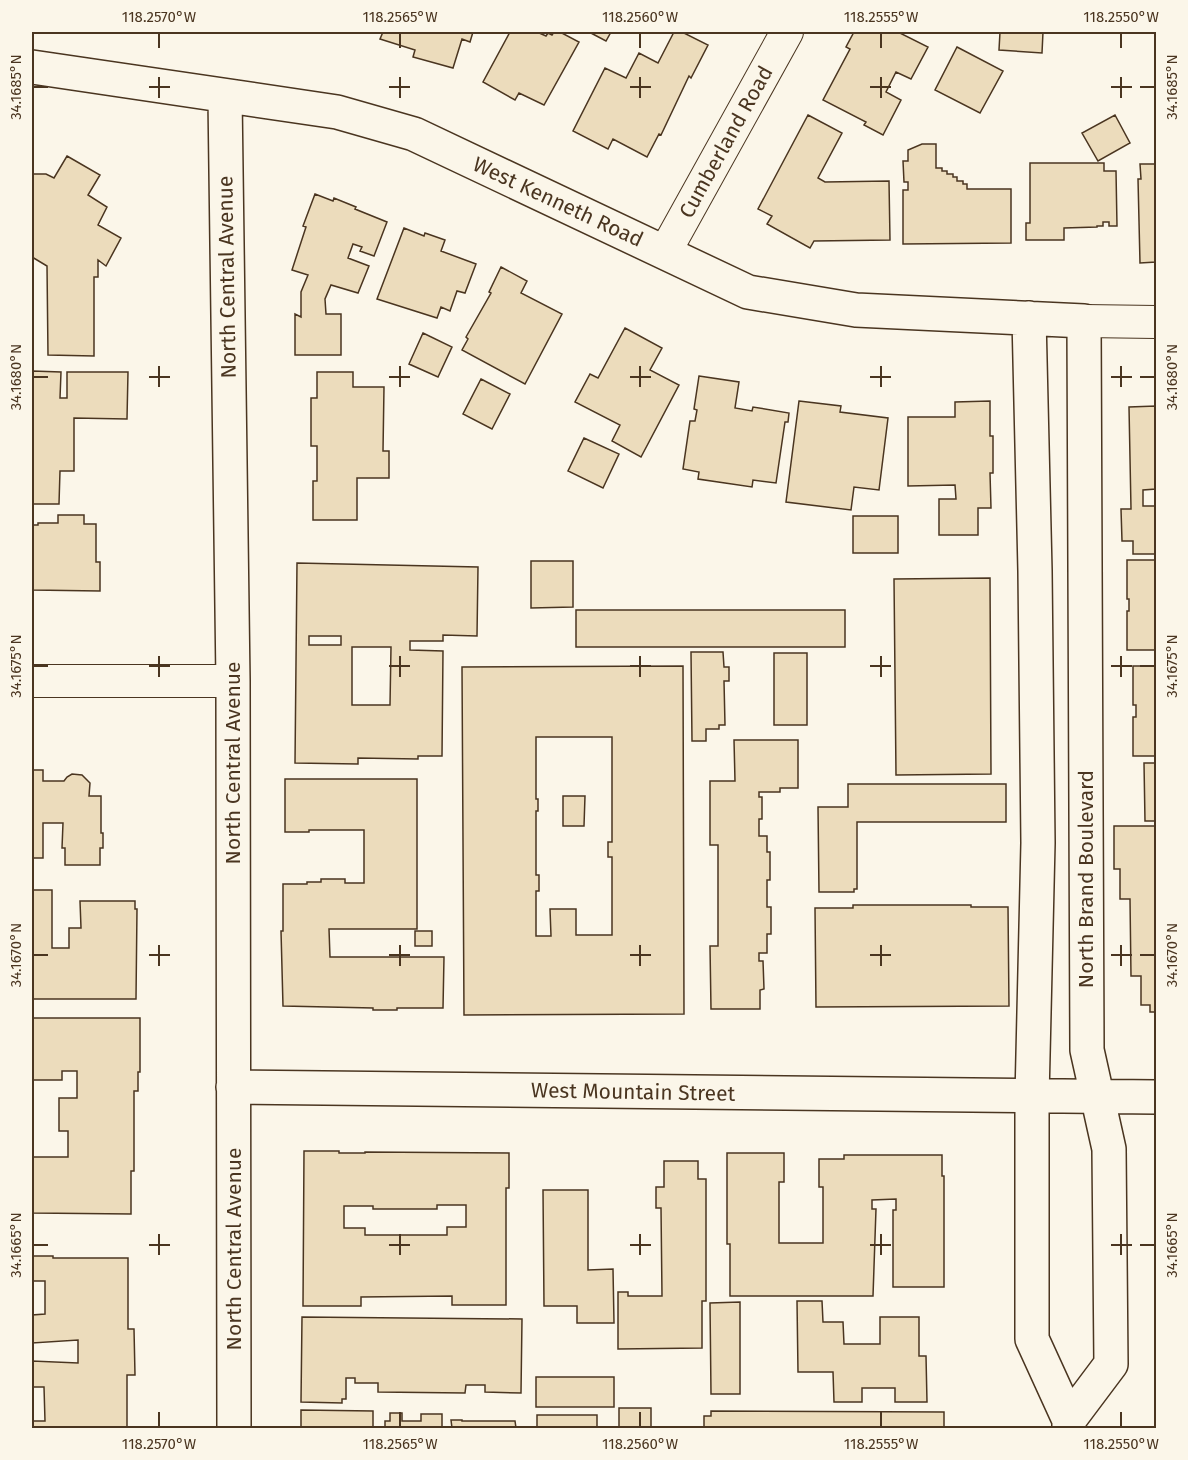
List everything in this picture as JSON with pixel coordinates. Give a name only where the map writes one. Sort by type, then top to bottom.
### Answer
[{"type":"street","name":"Cumberland Road","points":[[665,252],[787,32]]},
{"type":"street","name":"West Kenneth Road","points":[[32,67],[337,112],[414,134],[748,292],[856,310],[1084,321]]},
{"type":"street","name":"North Central Avenue","points":[[225,97],[234,681],[234,1428]]},
{"type":"street","name":"North Brand Boulevard","points":[[1029,318],[1038,831],[1032,1097],[1032,1339],[1069,1424]]},
{"type":"street","points":[[1084,321],[1156,322]]},
{"type":"street","name":"North Brand Boulevard","points":[[1069,1424],[1111,1364],[1109,1149],[1087,1050],[1084,321]]},
{"type":"street","points":[[32,681],[234,681]]},
{"type":"street","name":"West Mountain Street","points":[[234,1087],[1032,1097],[1156,1096]]},
{"type":"building","points":[[383,32],[473,32],[470,42],[462,39],[453,68],[413,57],[415,50],[380,39]]},
{"type":"building","points":[[510,32],[537,32],[546,36],[548,33],[552,35],[554,32],[560,32],[579,42],[544,105],[519,93],[515,100],[483,82]]},
{"type":"building","points":[[589,32],[611,32],[606,41]]},
{"type":"building","points":[[674,32],[682,32],[708,45],[691,78],[689,76],[661,135],[659,134],[647,157],[613,139],[608,149],[573,131],[605,68],[626,78],[639,53],[658,63]]},
{"type":"building","points":[[854,32],[898,32],[928,47],[911,79],[896,72],[886,92],[901,100],[883,135],[864,125],[866,122],[823,100],[850,49],[846,47]]},
{"type":"building","points":[[1000,32],[1043,32],[1042,53],[999,50]]},
{"type":"building","points":[[957,47],[1003,71],[980,113],[935,90]]},
{"type":"building","points":[[808,115],[842,133],[818,178],[825,182],[889,181],[890,240],[814,241],[810,248],[767,224],[772,216],[758,209]]},
{"type":"building","points":[[1115,115],[1130,143],[1098,161],[1082,133]]},
{"type":"building","points":[[922,144],[936,144],[936,168],[942,168],[942,171],[947,171],[947,174],[953,174],[953,177],[957,177],[957,181],[967,184],[967,189],[1011,189],[1011,243],[903,244],[903,190],[908,190],[908,182],[904,182],[903,161],[908,161],[908,150]]},
{"type":"building","points":[[67,156],[100,175],[88,195],[107,207],[98,225],[121,238],[106,266],[98,260],[98,277],[94,277],[94,356],[48,355],[47,266],[32,257],[32,174],[46,174],[54,178]]},
{"type":"building","points":[[1030,163],[1104,163],[1104,171],[1116,171],[1117,226],[1109,226],[1109,222],[1103,222],[1103,226],[1097,227],[1064,228],[1064,240],[1026,240],[1026,223],[1030,223]]},
{"type":"building","points":[[1140,164],[1156,164],[1156,262],[1140,263],[1138,179],[1141,179]]},
{"type":"building","points":[[315,194],[333,201],[334,198],[387,222],[374,256],[360,251],[362,247],[353,244],[348,258],[369,266],[358,293],[331,285],[325,299],[326,314],[341,314],[341,355],[295,355],[295,314],[301,317],[301,292],[308,275],[292,270],[306,227],[303,226]]},
{"type":"building","points":[[404,228],[424,236],[425,233],[445,240],[441,251],[476,264],[465,293],[457,291],[450,311],[441,307],[437,318],[377,299]]},
{"type":"building","points":[[501,267],[527,281],[521,293],[562,314],[525,384],[462,350],[468,339],[466,337],[491,293],[489,292]]},
{"type":"building","points":[[625,328],[662,348],[650,370],[679,385],[641,457],[612,441],[620,425],[575,402],[590,374],[598,378]]},
{"type":"building","points":[[423,333],[452,347],[438,377],[409,364]]},
{"type":"building","points":[[32,371],[61,372],[60,398],[67,398],[67,372],[128,372],[127,419],[74,418],[74,471],[60,471],[59,504],[32,504]]},
{"type":"building","points":[[317,372],[353,372],[353,387],[384,387],[383,451],[389,451],[389,478],[357,478],[357,520],[313,520],[313,481],[317,481],[317,446],[311,446],[311,398],[317,398]]},
{"type":"building","points":[[699,376],[739,382],[735,408],[752,411],[753,407],[789,413],[788,422],[785,422],[776,483],[753,480],[752,487],[698,479],[699,472],[683,469],[690,421],[695,421],[697,410],[694,409]]},
{"type":"building","points":[[481,379],[510,394],[492,429],[463,414]]},
{"type":"building","points":[[799,401],[841,406],[840,412],[888,418],[879,490],[854,487],[851,510],[786,502]]},
{"type":"building","points":[[990,401],[990,436],[993,436],[993,473],[990,473],[991,508],[978,508],[978,535],[939,535],[939,499],[956,499],[955,485],[908,486],[908,417],[955,417],[955,402]]},
{"type":"building","points":[[1156,406],[1156,489],[1143,490],[1143,506],[1156,506],[1156,554],[1133,554],[1133,541],[1122,541],[1121,509],[1131,509],[1129,407]]},
{"type":"building","points":[[584,438],[619,454],[603,488],[568,471]]},
{"type":"building","points":[[58,515],[84,515],[84,524],[96,524],[96,562],[100,562],[100,591],[32,590],[32,525],[58,523]]},
{"type":"building","points":[[853,516],[898,516],[898,553],[853,553]]},
{"type":"building","points":[[1127,560],[1156,560],[1156,650],[1127,650],[1129,599],[1127,599]]},
{"type":"building","points":[[531,561],[573,561],[573,607],[531,608]]},
{"type":"building","points":[[297,563],[478,567],[477,636],[443,635],[443,641],[410,641],[410,650],[443,651],[442,756],[418,756],[418,759],[358,758],[358,764],[295,763]],"holes":[[[309,636],[341,636],[341,645],[309,645]],[[352,647],[391,647],[390,705],[352,705]]]},
{"type":"building","points":[[990,578],[991,774],[896,775],[894,579]]},
{"type":"building","points":[[576,610],[845,610],[845,647],[576,647]]},
{"type":"building","points":[[691,652],[723,652],[724,667],[729,667],[729,681],[724,681],[725,725],[719,725],[719,729],[706,729],[706,741],[692,741]]},
{"type":"building","points":[[774,653],[807,653],[807,725],[774,725]]},
{"type":"building","points":[[683,666],[684,1014],[464,1015],[462,667]],"holes":[[[536,737],[612,737],[612,842],[608,842],[608,857],[612,857],[612,935],[576,935],[576,909],[550,909],[551,936],[536,936],[536,891],[539,891],[539,875],[536,875],[536,811],[538,811]]]},
{"type":"building","points":[[1133,666],[1156,666],[1156,756],[1133,756],[1133,717],[1136,717],[1136,705],[1133,705]]},
{"type":"building","points":[[734,740],[798,740],[798,788],[780,788],[780,792],[759,792],[759,797],[762,797],[762,819],[759,819],[759,836],[767,836],[767,852],[770,852],[767,907],[771,907],[771,934],[767,934],[767,953],[759,953],[759,961],[763,961],[764,989],[760,990],[760,1009],[711,1009],[710,946],[718,946],[718,845],[710,845],[710,781],[735,781]]},
{"type":"building","points":[[1144,763],[1156,763],[1156,821],[1145,821]]},
{"type":"building","points":[[32,770],[43,770],[43,781],[64,781],[72,774],[82,775],[90,783],[89,796],[101,796],[103,848],[100,848],[100,865],[65,865],[65,848],[62,848],[63,823],[43,823],[43,858],[32,858]]},
{"type":"building","points":[[285,779],[417,779],[417,929],[329,929],[330,957],[444,957],[443,1008],[373,1010],[373,1008],[283,1006],[281,931],[283,931],[283,884],[307,884],[307,882],[321,882],[321,879],[345,879],[345,883],[364,883],[364,830],[285,832]]},
{"type":"building","points":[[848,784],[1006,784],[1006,822],[857,822],[857,889],[854,889],[854,892],[819,892],[818,807],[848,807]]},
{"type":"building","points":[[563,796],[585,796],[584,826],[563,826]]},
{"type":"building","points":[[1114,826],[1156,826],[1156,1012],[1150,1012],[1150,1005],[1141,1005],[1141,976],[1131,976],[1130,899],[1120,899],[1120,869],[1114,869]]},
{"type":"building","points":[[32,890],[52,890],[52,948],[69,948],[69,928],[81,928],[80,901],[135,901],[135,909],[137,909],[136,999],[32,999]]},
{"type":"building","points":[[853,905],[1008,907],[1009,1006],[816,1007],[815,908],[853,908]]},
{"type":"building","points":[[415,931],[432,931],[432,946],[415,946]]},
{"type":"building","points":[[32,1018],[140,1018],[140,1072],[138,1072],[138,1091],[134,1091],[134,1171],[131,1171],[131,1214],[32,1213],[32,1157],[68,1157],[68,1131],[59,1131],[59,1098],[77,1098],[77,1071],[62,1071],[62,1080],[32,1080]]},
{"type":"building","points":[[304,1151],[509,1153],[509,1188],[506,1188],[506,1305],[452,1305],[452,1296],[361,1297],[361,1306],[303,1306]],"holes":[[[437,1205],[466,1205],[466,1227],[447,1227],[447,1235],[365,1235],[365,1228],[344,1228],[344,1206],[373,1206],[373,1209],[437,1209]]]},
{"type":"building","points":[[727,1153],[784,1153],[784,1182],[779,1182],[779,1243],[823,1243],[823,1187],[819,1187],[819,1159],[844,1159],[844,1155],[942,1155],[944,1287],[893,1287],[893,1210],[896,1210],[896,1199],[872,1200],[872,1209],[876,1209],[873,1296],[730,1296],[730,1244],[727,1244]]},
{"type":"building","points":[[664,1161],[698,1161],[698,1179],[706,1179],[706,1301],[702,1301],[702,1348],[618,1349],[618,1292],[628,1292],[628,1296],[662,1296],[661,1208],[656,1208],[656,1187],[664,1187]]},
{"type":"building","points":[[543,1190],[588,1190],[588,1270],[613,1269],[614,1323],[577,1323],[577,1306],[544,1306]]},
{"type":"building","points":[[32,1256],[128,1258],[128,1329],[134,1329],[135,1375],[127,1375],[127,1428],[32,1428],[32,1421],[45,1421],[44,1387],[32,1387],[32,1361],[78,1363],[78,1340],[32,1343],[32,1315],[45,1314],[45,1281],[32,1281]]},
{"type":"building","points":[[797,1301],[822,1301],[823,1322],[843,1322],[844,1344],[880,1344],[880,1317],[919,1317],[919,1356],[926,1356],[927,1402],[895,1402],[895,1388],[862,1388],[862,1402],[834,1402],[833,1372],[798,1372]]},
{"type":"building","points":[[740,1302],[740,1394],[711,1394],[710,1303]]},
{"type":"building","points":[[302,1317],[522,1319],[521,1393],[485,1392],[485,1385],[466,1385],[465,1393],[378,1392],[378,1383],[355,1383],[355,1378],[346,1378],[346,1399],[342,1399],[342,1403],[301,1402]]},
{"type":"building","points":[[536,1377],[614,1377],[614,1407],[536,1407]]},
{"type":"building","points":[[619,1408],[651,1408],[651,1428],[619,1428]]},
{"type":"building","points":[[301,1410],[373,1411],[373,1428],[301,1428]]},
{"type":"building","points":[[711,1411],[944,1412],[944,1428],[704,1428],[704,1416],[711,1416]]},
{"type":"building","points":[[390,1413],[402,1413],[402,1421],[421,1421],[421,1414],[442,1414],[442,1428],[385,1428],[385,1421],[390,1421]]},
{"type":"building","points":[[537,1415],[597,1415],[597,1428],[537,1428]]},
{"type":"building","points":[[451,1420],[515,1421],[516,1428],[452,1428]]}]
